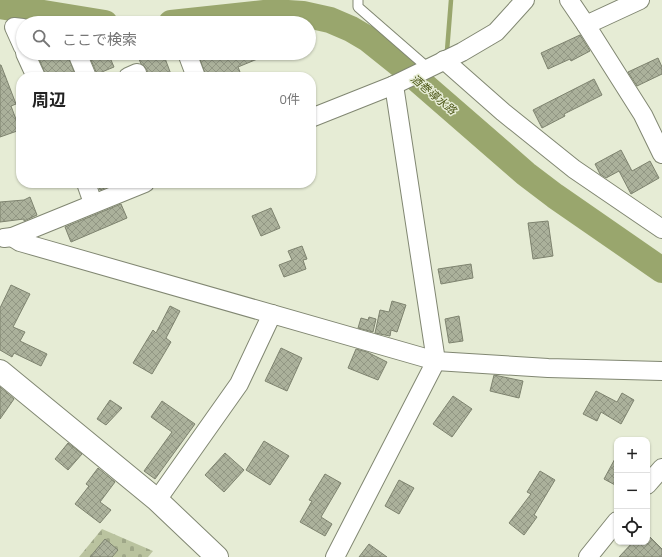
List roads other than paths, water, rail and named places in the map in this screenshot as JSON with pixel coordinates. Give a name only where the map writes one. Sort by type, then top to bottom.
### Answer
[{"type":"street","points":[[316,116],[398,84],[462,52],[496,32],[525,0]]},
{"type":"street","points":[[569,0],[586,24],[643,115],[662,154]]},
{"type":"street","points":[[586,24],[640,0]]},
{"type":"street","points":[[29,60],[34,72]]},
{"type":"street","points":[[80,60],[85,72]]},
{"type":"street","points":[[190,60],[194,72]]},
{"type":"street","points":[[432,66],[503,112],[574,169],[662,229]]},
{"type":"street","points":[[335,557],[436,361],[398,84]]},
{"type":"street","points":[[88,188],[94,203]]},
{"type":"street","points":[[6,238],[132,188]]},
{"type":"street","points":[[6,238],[436,361],[548,368],[662,370]]},
{"type":"street","points":[[157,500],[239,384],[272,314]]},
{"type":"street","points":[[0,371],[157,500],[217,557]]},
{"type":"street","points":[[650,482],[662,468]]},
{"type":"street","points":[[588,557],[614,525]]},
{"type":"lane","points":[[358,0],[358,7],[432,66]]},
{"type":"waterway","points":[[450,50],[447,51],[451,0]]},
{"type":"waterway","name":"酒巻導水路","points":[[0,6],[62,16]]},
{"type":"waterway","name":"酒巻導水路","points":[[236,16],[273,12],[312,16]]},
{"type":"waterway","name":"酒巻導水路","points":[[316,17],[330,20],[351,29],[368,39],[403,67],[526,174],[555,196],[662,270]]}]
